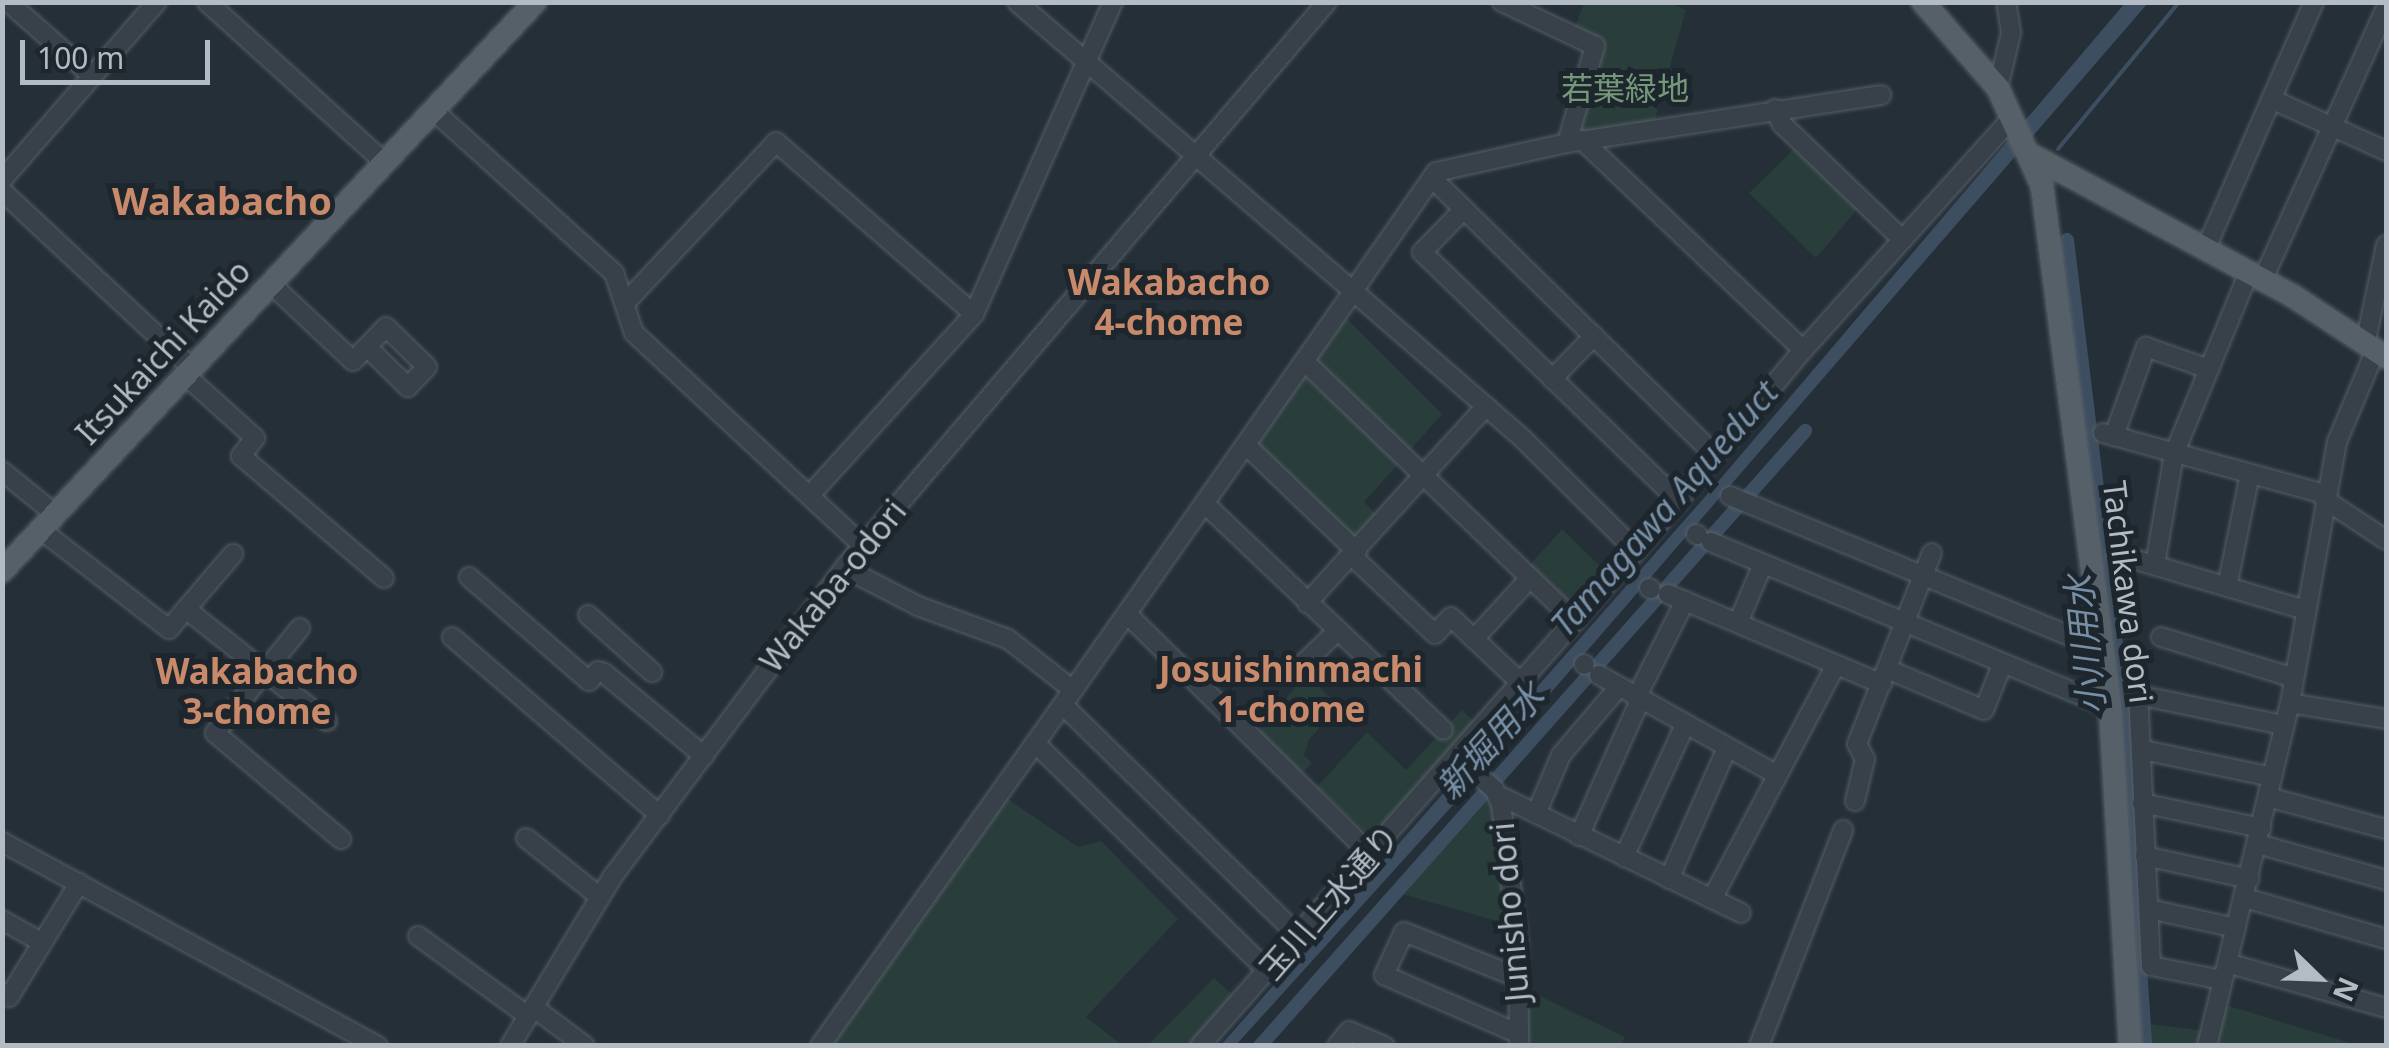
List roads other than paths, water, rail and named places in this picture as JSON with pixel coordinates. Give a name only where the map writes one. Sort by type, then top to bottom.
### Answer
[{"type":"main road","name":"Itsukaichi Kaido","points":[[2,571],[535,2]]},
{"type":"main road","points":[[1924,2],[1998,88],[2032,153],[2256,275],[2376,349]]},
{"type":"main road","name":"Tachikawa dori","points":[[2032,153],[2110,707],[2130,1046]]},
{"type":"street","points":[[8,2],[91,75]]},
{"type":"street","points":[[2,180],[157,2]]},
{"type":"street","points":[[207,2],[385,163]]},
{"type":"street","points":[[1017,2],[1486,406],[1636,551]]},
{"type":"street","points":[[811,494],[974,314],[1112,2]]},
{"type":"street","name":"Wakaba-odori","points":[[510,1046],[600,896],[844,568],[1328,2]]},
{"type":"street","points":[[1502,2],[1595,46],[1574,142]]},
{"type":"street","points":[[1998,88],[2011,33],[2006,2]]},
{"type":"street","points":[[2206,248],[2314,2]]},
{"type":"street","points":[[2155,566],[2174,454],[2206,368],[2332,127],[2386,8]]},
{"type":"street","points":[[820,1046],[1432,178],[1444,168],[1574,142],[1881,95]]},
{"type":"street","points":[[2271,99],[2386,151]]},
{"type":"street","points":[[433,110],[614,273],[634,333],[661,362],[811,494],[863,546]]},
{"type":"street","points":[[1775,110],[1901,238]]},
{"type":"street","name":"玉川上水通り","points":[[1200,1046],[1636,551],[1802,350],[2014,119]]},
{"type":"street","points":[[625,304],[776,142],[974,314]]},
{"type":"street","points":[[1574,142],[1802,350]]},
{"type":"street","points":[[1432,178],[1716,456]]},
{"type":"street","points":[[2,191],[254,438],[241,456],[384,578]]},
{"type":"street","points":[[1464,209],[1422,252],[1678,502]]},
{"type":"street","points":[[2206,1046],[2246,898],[2290,702],[2337,442],[2376,349],[2386,245]]},
{"type":"street","points":[[271,284],[353,361],[368,347]]},
{"type":"street","points":[[1552,379],[1594,336]]},
{"type":"street","points":[[2206,368],[2146,347],[2108,435],[2325,496],[2386,540]]},
{"type":"street","points":[[1304,361],[1575,621]]},
{"type":"street","points":[[1307,603],[1426,478],[1486,406]]},
{"type":"street","points":[[1246,445],[1435,634],[1451,618],[1521,683]]},
{"type":"street","points":[[2,471],[48,522],[169,630],[233,554]]},
{"type":"street","points":[[2228,588],[2250,474]]},
{"type":"street","points":[[1738,500],[2102,649]]},
{"type":"street","points":[[1205,504],[1444,730]]},
{"type":"street","points":[[1702,537],[2110,707]]},
{"type":"street","points":[[1854,801],[1865,759],[1857,744],[1932,554]]},
{"type":"street","points":[[2116,554],[2305,610]]},
{"type":"street","points":[[1738,623],[1762,564]]},
{"type":"street","points":[[844,568],[918,606],[1008,638],[1299,936]]},
{"type":"street","points":[[469,577],[590,680],[598,670],[604,673],[704,756]]},
{"type":"street","points":[[1474,639],[1530,578]]},
{"type":"street","points":[[1578,836],[1638,699],[1663,593],[1836,665],[1885,676],[1984,710],[2002,665]]},
{"type":"street","points":[[186,609],[327,721]]},
{"type":"street","points":[[1126,614],[1371,854]]},
{"type":"street","points":[[588,615],[652,672]]},
{"type":"street","points":[[300,628],[215,733],[341,839]]},
{"type":"street","points":[[1302,665],[1337,631]]},
{"type":"street","points":[[452,637],[660,815]]},
{"type":"street","points":[[2161,637],[2294,678]]},
{"type":"street","points":[[604,673],[626,648]]},
{"type":"street","points":[[1712,899],[1836,665]]},
{"type":"street","points":[[1590,668],[1618,688],[1776,775]]},
{"type":"street","points":[[1536,814],[1561,755],[1618,688]]},
{"type":"street","points":[[2283,725],[2138,695],[2151,966],[2225,972],[2386,1008]]},
{"type":"street","points":[[2290,702],[2386,719]]},
{"type":"street","points":[[1624,858],[1685,724]]},
{"type":"street","points":[[1035,743],[1268,971]]},
{"type":"street","points":[[1670,879],[1727,748]]},
{"type":"street","points":[[2143,750],[2272,777]]},
{"type":"street","points":[[1456,757],[1493,789],[1536,814],[1741,913]]},
{"type":"street","name":"Junisho dori","points":[[1493,789],[1519,978],[1519,1040]]},
{"type":"street","points":[[2268,797],[2386,829]]},
{"type":"street","points":[[2142,803],[2260,836],[2386,880]]},
{"type":"street","points":[[1759,1046],[1843,830]]},
{"type":"street","points":[[526,838],[600,896]]},
{"type":"street","points":[[2,842],[378,1046]]},
{"type":"street","points":[[2145,856],[2250,879]]},
{"type":"street","points":[[2,993],[8,997],[79,882]]},
{"type":"street","points":[[2246,898],[2386,939]]},
{"type":"street","points":[[2148,909],[2236,928]]},
{"type":"street","points":[[2,920],[41,942]]},
{"type":"street","points":[[1519,978],[1404,932],[1384,975],[1519,1040]]},
{"type":"street","points":[[418,936],[585,1046]]},
{"type":"street","points":[[1338,1046],[1349,1030],[1385,1046]]},
{"type":"water","points":[[2125,3],[2148,3],[1471,785],[1236,1045],[1220,1046],[1711,490]]},
{"type":"waterway","name":"新堀用水","points":[[2058,149],[2179,2]]},
{"type":"waterway","name":"小川用水","points":[[2067,240],[2122,696],[2145,1046]]},
{"type":"waterway","name":"新堀用水","points":[[1260,1046],[1805,431]]},
{"type":"district","name":"Wakabacho","points":[[222,201]]},
{"type":"district","name":"Wakabacho 4-chome","points":[[1169,302]]},
{"type":"district","name":"Josuishinmachi 1-chome","points":[[1291,689]]},
{"type":"district","name":"Wakabacho 3-chome","points":[[257,691]]},
{"type":"park label","name":"若葉緑地","points":[[1625,88]]},
{"type":"water label","name":"Tamagawa Aqueduct","points":[[1664,508]]}]
